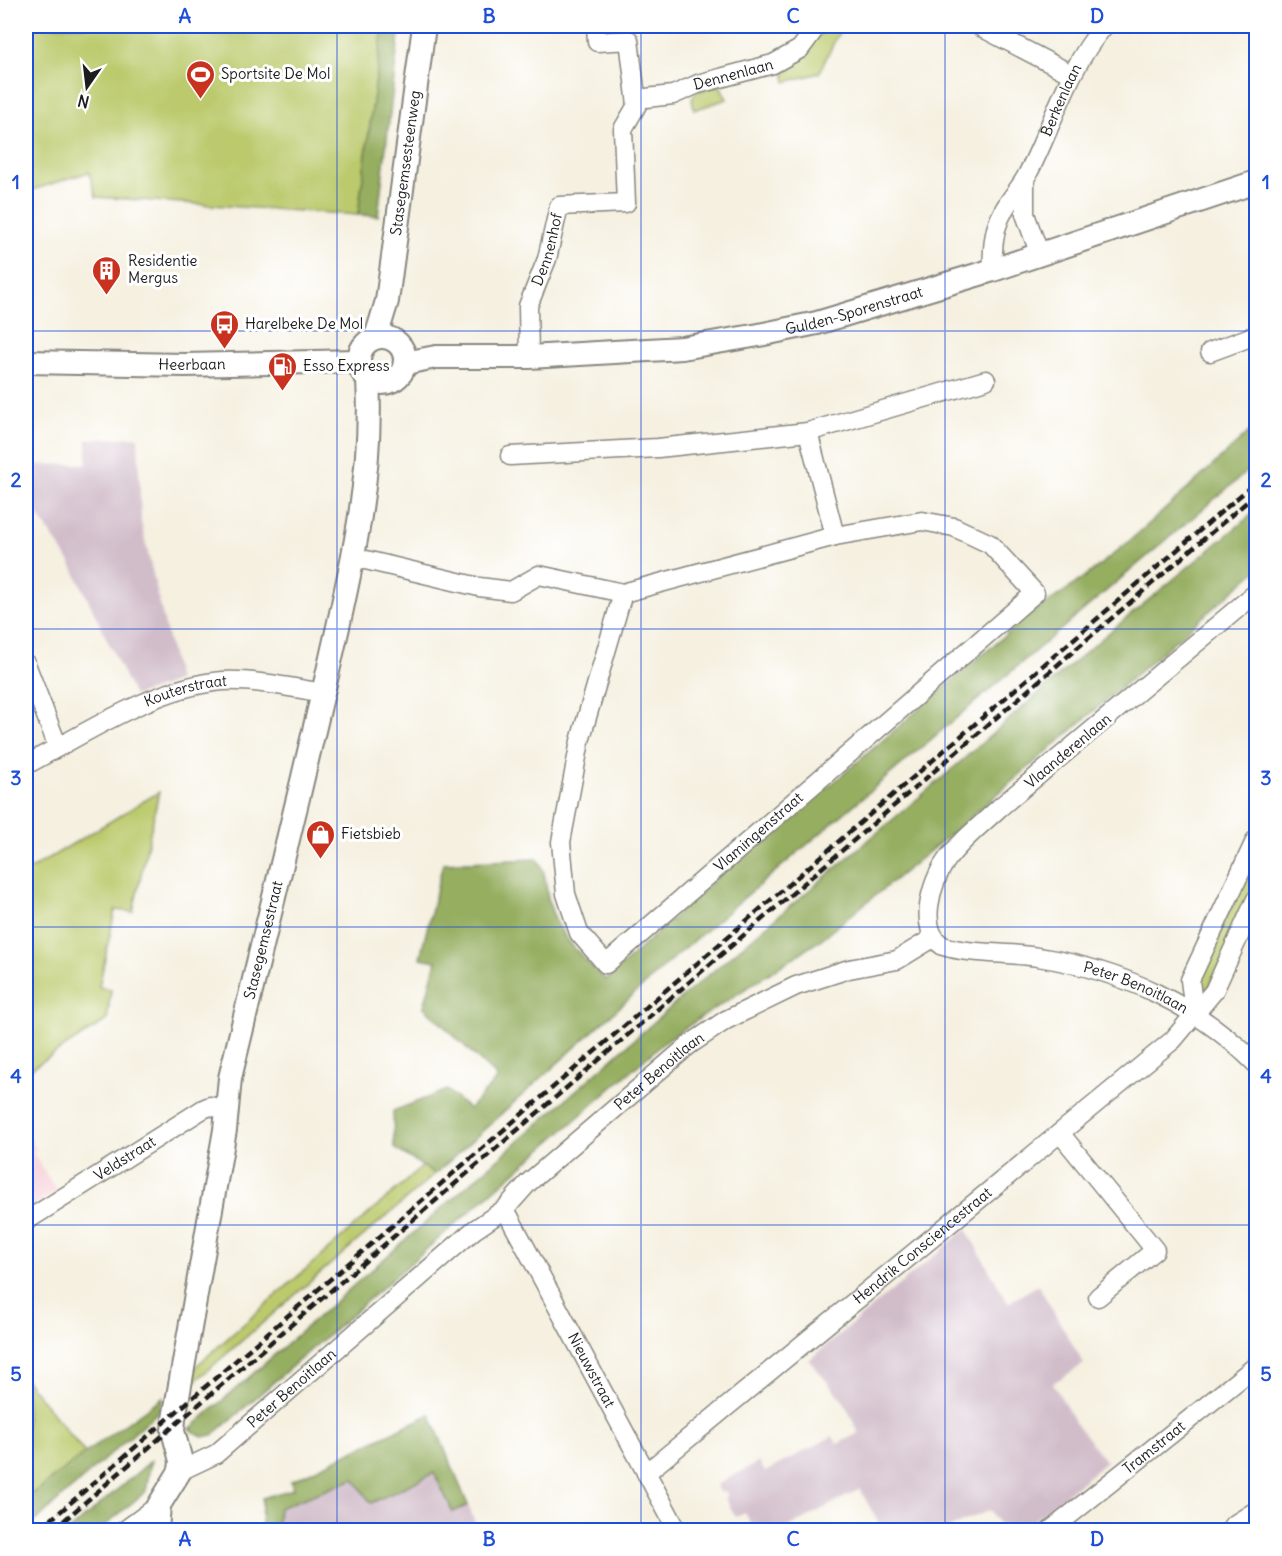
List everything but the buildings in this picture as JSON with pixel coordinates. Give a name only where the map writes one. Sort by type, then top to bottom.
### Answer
[{"type":"main road","points":[[1237,1530],[1257,1518]]},
{"type":"street","name":"Stasegemsesteenweg","points":[[393,347],[387,301],[424,26]]},
{"type":"street","points":[[596,26],[597,42],[629,40],[637,99]]},
{"type":"street","name":"Dennenlaan","points":[[637,99],[673,95],[698,84],[773,64],[800,49],[817,26]]},
{"type":"street","points":[[979,26],[1071,74]]},
{"type":"street","name":"Berkenlaan","points":[[993,270],[992,257],[999,222],[1009,198],[1025,179],[1071,74],[1104,26]]},
{"type":"street","name":"Dennenhof","points":[[529,357],[528,306],[547,260],[559,206],[626,202],[623,129],[637,105],[637,99]]},
{"type":"street","name":"Berkenlaan","points":[[1025,179],[1025,214],[1040,255]]},
{"type":"street","name":"Gulden-Sporenstraat","points":[[393,347],[436,357],[529,357],[682,348],[759,335],[817,323],[993,270],[1257,182]]},
{"type":"street","points":[[1210,352],[1257,335]]},
{"type":"street","points":[[370,375],[396,379],[402,373],[393,347]]},
{"type":"street","name":"Stasegemsestraat","points":[[180,1471],[181,1461],[173,1431],[174,1419],[227,1110],[230,1078],[323,693],[353,557],[370,409],[370,375],[361,350],[393,347]]},
{"type":"street","name":"Heerbaan","points":[[26,363],[185,365],[370,375]]},
{"type":"street","points":[[510,456],[658,448],[808,432],[986,380]]},
{"type":"street","points":[[808,432],[835,537]]},
{"type":"street","name":"Vlamingenstraat","points":[[353,557],[479,587],[511,591],[539,575],[623,593],[835,537],[922,521],[954,527],[990,544],[1035,593],[606,964],[579,933],[566,894],[561,842],[580,741],[623,593]]},
{"type":"street","name":"Vlaanderenlaan","points":[[933,938],[928,921],[939,875],[960,845],[999,808],[1257,593]]},
{"type":"street","points":[[26,664],[58,747]]},
{"type":"street","name":"Kouterstraat","points":[[26,765],[172,692],[223,681],[323,693]]},
{"type":"street","points":[[1194,1012],[1190,980],[1257,839]]},
{"type":"street","name":"Hendrik Consciencestraat","points":[[646,1473],[1173,1040],[1194,1012],[1214,991],[1257,899]]},
{"type":"street","name":"Peter Benoitlaan","points":[[180,1471],[216,1454],[465,1237],[505,1209],[528,1183],[689,1045],[726,1020],[796,986],[849,969],[897,960],[933,938],[953,950],[1038,956],[1081,965],[1155,992],[1194,1012],[1224,1034],[1257,1064]]},
{"type":"street","name":"Veldstraat","points":[[26,1221],[203,1109],[210,1106],[227,1110]]},
{"type":"street","points":[[1060,1133],[1155,1250],[1098,1297]]},
{"type":"street","name":"Nieuwstraat","points":[[505,1209],[677,1530]]},
{"type":"street","name":"Tramstraat","points":[[1051,1530],[1257,1366]]},
{"type":"street","points":[[125,1530],[159,1505],[180,1471]]},
{"type":"street","points":[[157,1530],[159,1505]]},
{"type":"shaded area","points":[[138,437],[141,523],[178,681],[134,696],[71,564],[26,497],[26,465],[87,464],[87,440]]},
{"type":"shaded area","points":[[26,1130],[36,1150],[32,1152],[57,1191],[26,1210]]},
{"type":"shaded area","points":[[966,1229],[1008,1303],[1038,1285],[1084,1364],[1053,1383],[1074,1421],[1106,1462],[1022,1530],[1003,1530],[990,1510],[944,1530],[925,1530],[920,1524],[907,1530],[882,1530],[860,1489],[783,1530],[755,1530],[745,1513],[736,1517],[725,1498],[728,1496],[725,1491],[721,1493],[716,1485],[759,1462],[765,1472],[833,1436],[837,1444],[859,1433],[844,1402],[809,1360]]},
{"type":"shaded area","points":[[434,1473],[453,1512],[468,1505],[478,1530],[277,1530],[279,1508],[354,1479],[371,1503]]},
{"type":"green space","name":"Sportsite De Mol","points":[[26,26],[383,26],[358,215],[96,197],[89,172],[26,192]]},
{"type":"green space","points":[[383,26],[400,26],[378,216],[358,215]]},
{"type":"green space","points":[[823,26],[842,26],[819,73],[786,82],[784,70],[803,56]]},
{"type":"green space","points":[[720,85],[727,99],[694,110],[692,99],[696,92]]},
{"type":"green space","points":[[1256,426],[1256,464],[685,948],[435,1174],[394,1148],[393,1111],[447,1090],[469,1109],[498,1078],[424,1007],[436,961],[420,958],[443,863],[537,859],[543,869],[549,902],[558,925],[572,945],[606,980],[726,869],[834,782],[1031,613],[1062,594],[1120,549]]},
{"type":"green space","points":[[1256,511],[1256,571],[956,830],[819,941],[668,1039],[213,1435],[202,1437],[190,1429],[686,994],[942,778],[1089,649]]},
{"type":"green space","points":[[159,792],[133,912],[115,910],[99,987],[111,989],[107,1020],[26,1072],[26,872]]},
{"type":"green space","points":[[1244,879],[1256,879],[1256,888],[1209,988],[1200,990],[1197,982]]},
{"type":"green space","points":[[423,1166],[435,1174],[194,1382],[195,1367]]},
{"type":"green space","points":[[26,1380],[85,1453],[26,1499]]},
{"type":"green space","points":[[163,1397],[161,1409],[26,1529],[26,1499]]},
{"type":"green space","points":[[430,1414],[468,1505],[453,1512],[434,1473],[371,1503],[354,1479],[279,1508],[277,1530],[261,1530],[262,1498],[293,1489],[291,1481]]},
{"type":"green space","points":[[151,1461],[146,1491],[100,1530],[70,1530]]},
{"type":"railway","points":[[39,1530],[1256,482]]},
{"type":"railway","points":[[53,1530],[1256,494]]},
{"type":"place","name":"Sportsite De Mol","points":[[200,100]]},
{"type":"place","name":"Residentie Mergus","points":[[107,296]]},
{"type":"place","name":"Harelbeke De Mol","points":[[224,350]]},
{"type":"place","name":"Esso Express","points":[[282,392]]},
{"type":"place","name":"Fietsbieb","points":[[320,860]]}]
